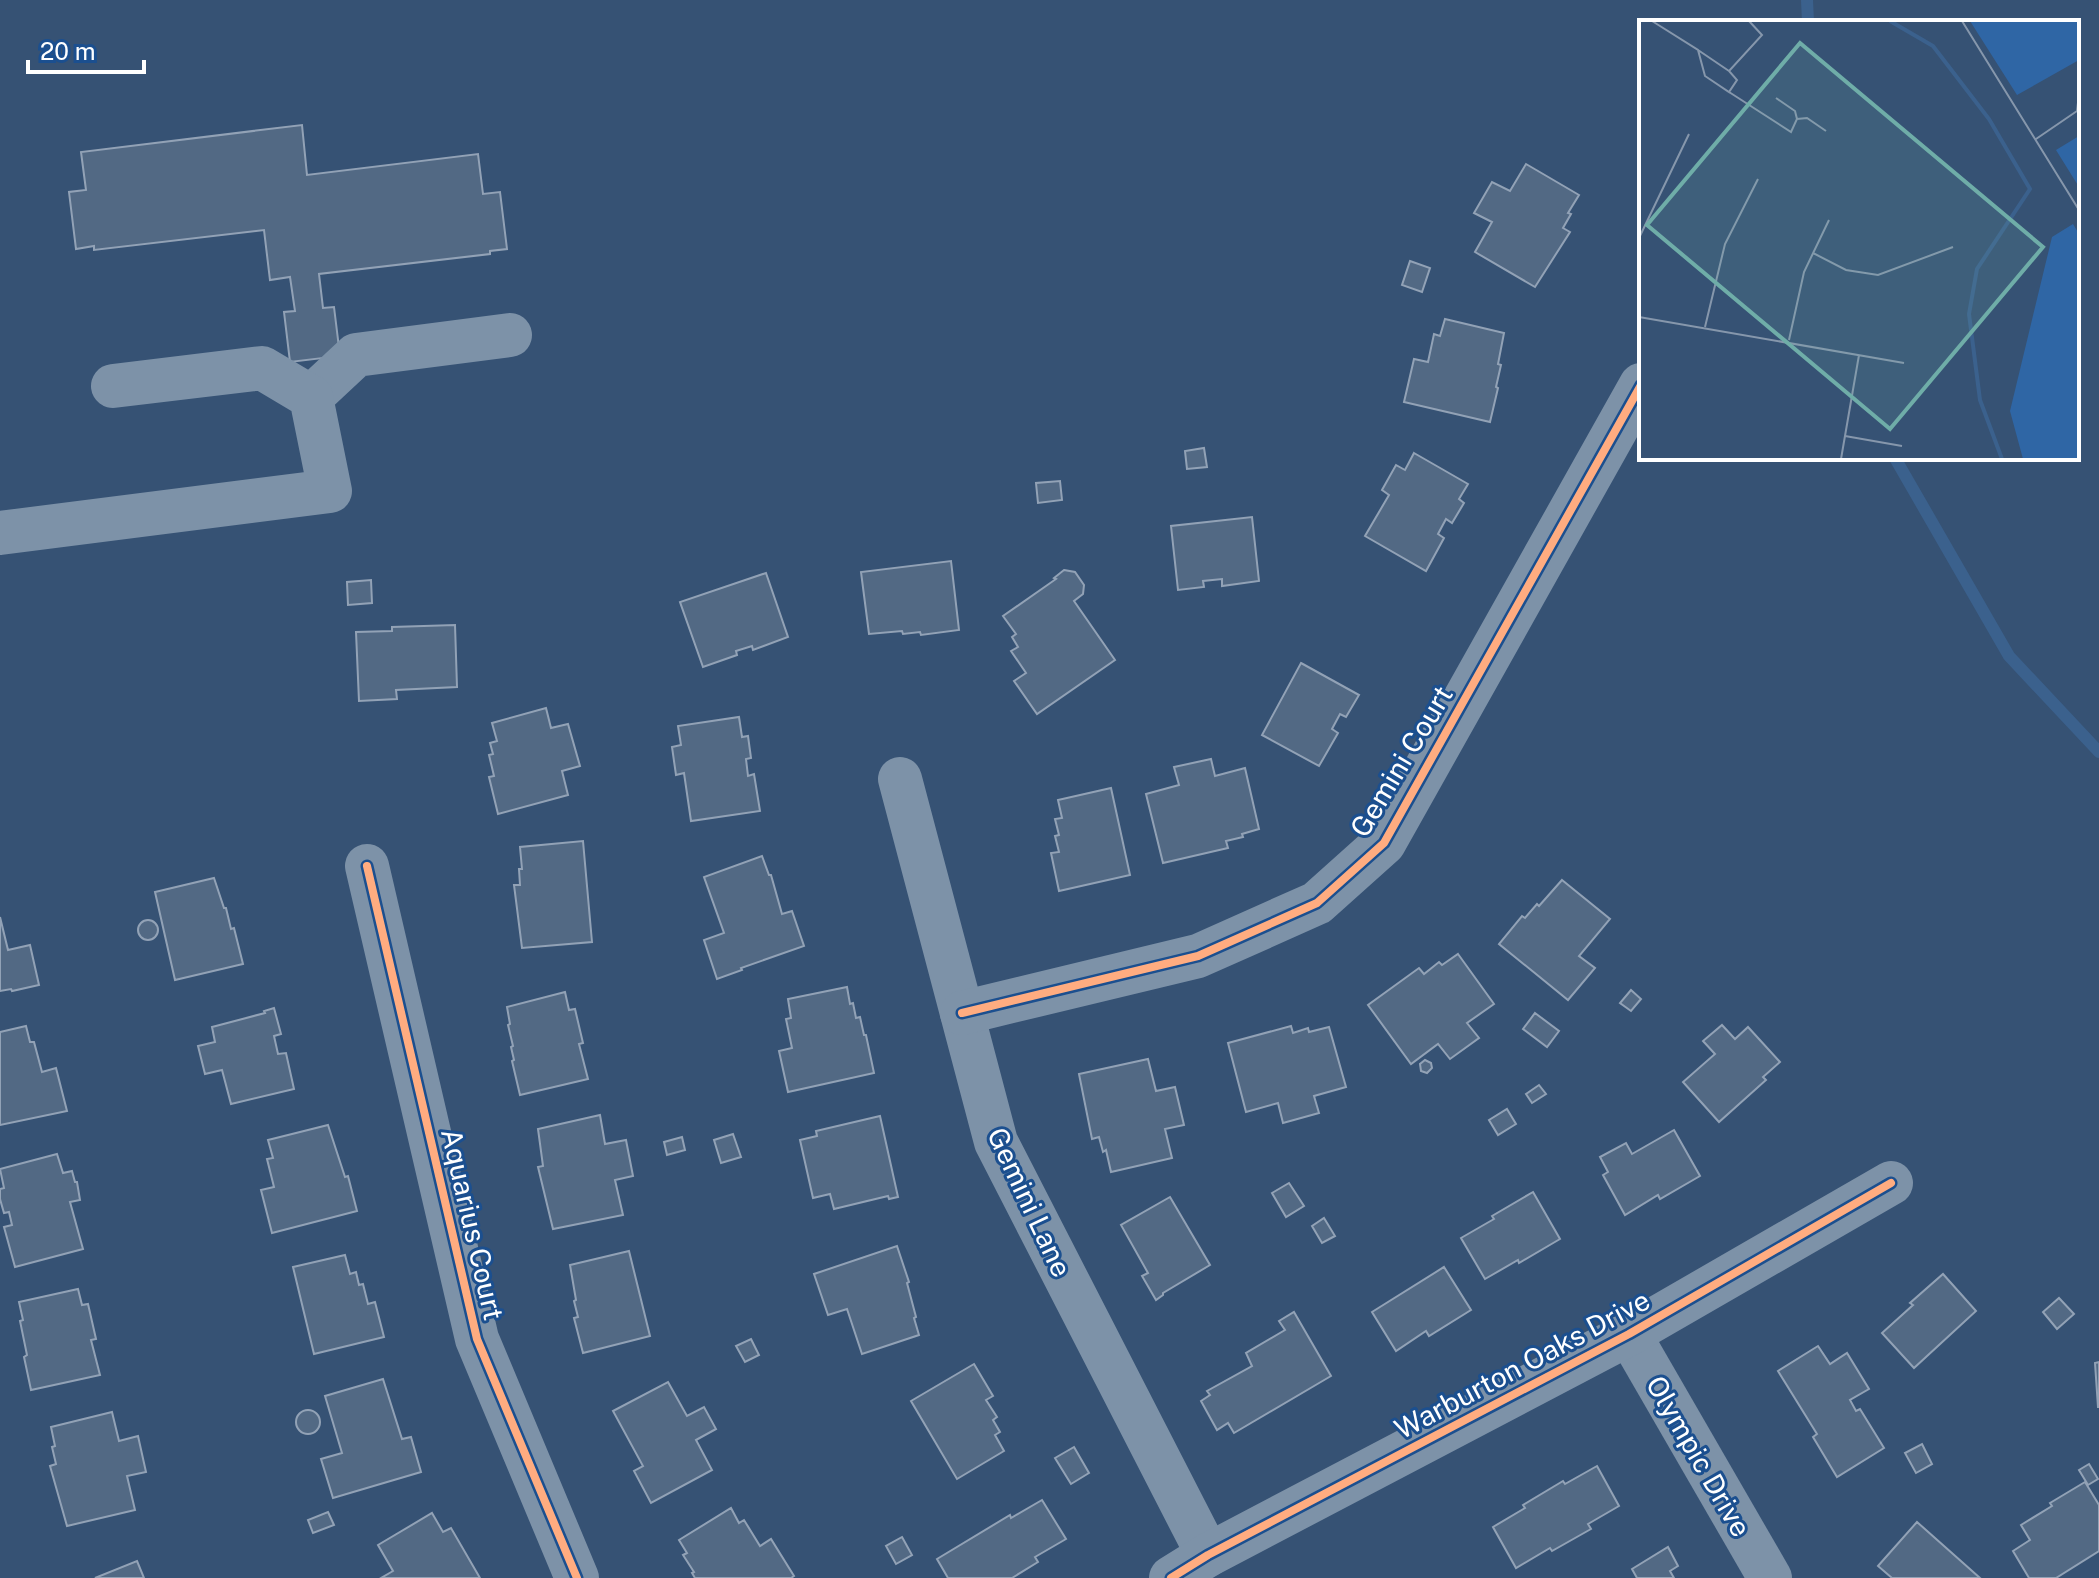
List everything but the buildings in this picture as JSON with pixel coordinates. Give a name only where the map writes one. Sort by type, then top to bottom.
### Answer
[{"type":"street","points":[[311,397],[356,355],[510,335]]},
{"type":"street","points":[[0,533],[330,491],[311,397],[262,368],[113,386]]},
{"type":"street","name":"Gemini Court","points":[[962,1013],[1198,956],[1317,903],[1384,843],[1639,389]]},
{"type":"street","name":"Gemini Lane","points":[[900,779],[996,1142],[1208,1555]]},
{"type":"street","name":"Aquarius Court","points":[[367,866],[477,1339],[577,1578]]},
{"type":"street","name":"Warburton Oaks Drive","points":[[1171,1578],[1208,1555],[1629,1334],[1891,1183]]},
{"type":"street","name":"Olympic Drive","points":[[1629,1334],[1770,1578]]},
{"type":"waterway","points":[[1807,0],[1808,20]]},
{"type":"waterway","points":[[1896,460],[2009,656],[2099,752]]},
{"type":"cycle path","points":[[962,1013],[1198,956],[1317,903],[1384,843],[1639,389]]},
{"type":"cycle path","points":[[367,866],[477,1339],[577,1578]]},
{"type":"cycle path","points":[[1171,1578],[1208,1555],[1629,1334],[1891,1183]]}]
